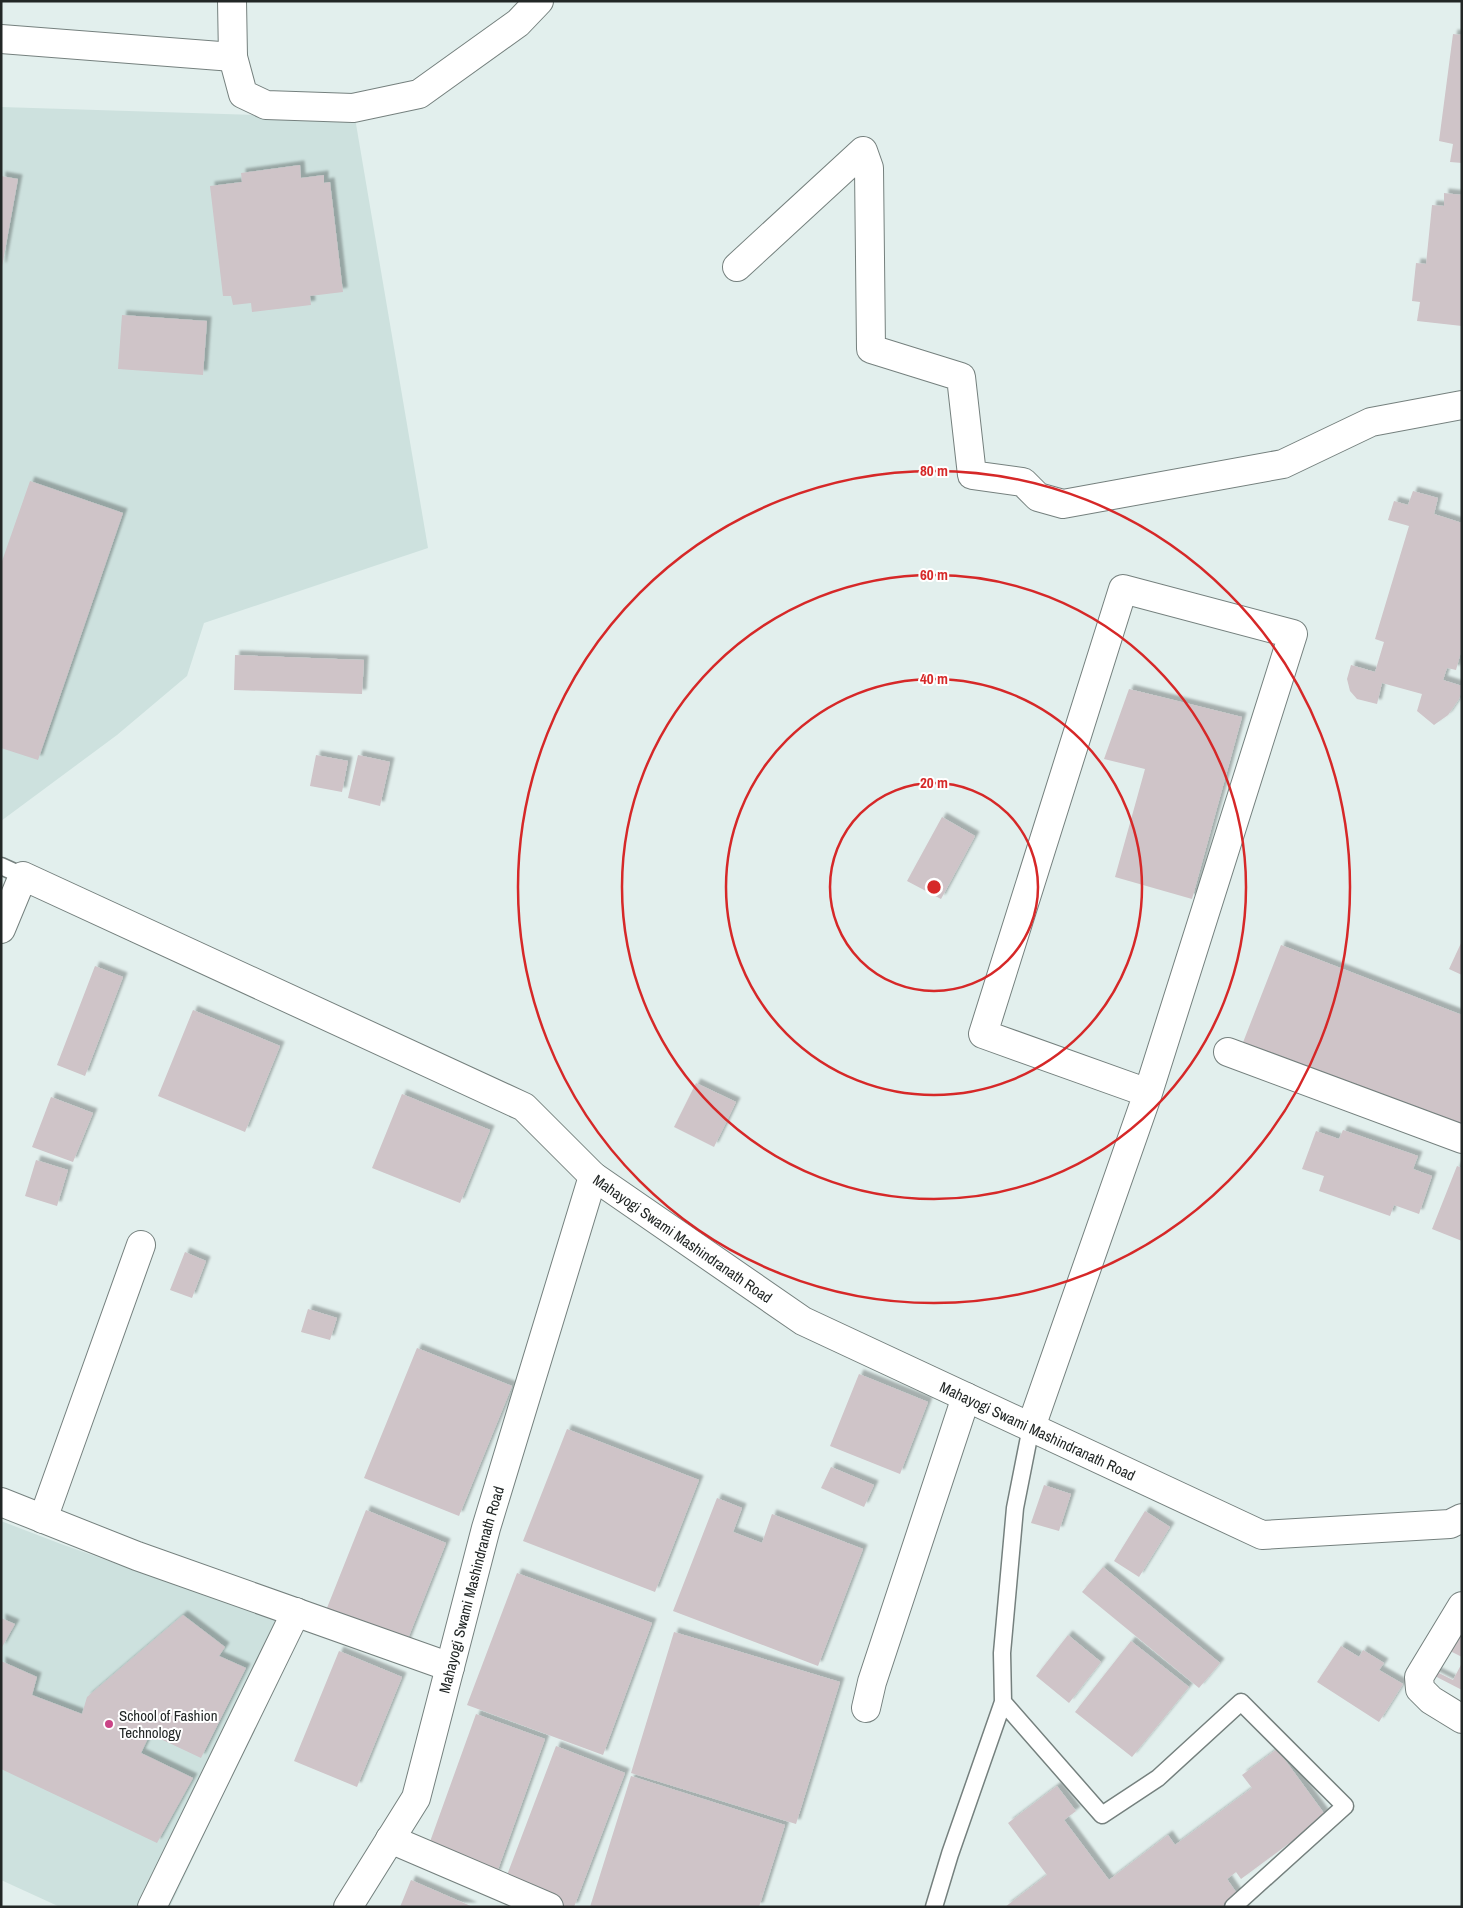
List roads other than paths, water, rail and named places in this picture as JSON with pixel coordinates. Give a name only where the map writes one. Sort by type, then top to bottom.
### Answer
[{"type":"street","points":[[232,1],[233,57],[243,94],[266,105],[352,108],[419,94],[518,23],[538,1]]},
{"type":"street","points":[[1,39],[233,57]]},
{"type":"street","points":[[737,267],[863,151],[869,168],[872,348],[961,377],[972,475],[1023,482],[1038,497],[1063,504],[1283,464],[1371,422],[1462,405]]},
{"type":"street","points":[[1032,1427],[1148,1093],[1293,634],[1123,589],[983,1034],[1148,1093]]},
{"type":"street","points":[[1,929],[12,871],[524,1107],[593,1176]]},
{"type":"street","points":[[1228,1052],[1462,1140]]},
{"type":"street","name":"Mahayogi Swami Mashindranath Road","points":[[348,1907],[416,1798],[486,1528],[593,1176],[803,1320],[1262,1535],[1450,1524],[1462,1518]]},
{"type":"street","points":[[43,1519],[141,1245]]},
{"type":"street","points":[[866,1708],[872,1682],[966,1397]]},
{"type":"street","points":[[1,1502],[137,1556],[450,1667]]},
{"type":"street","points":[[1462,1606],[1419,1677],[1420,1689],[1431,1700],[1462,1719]]},
{"type":"street","points":[[152,1907],[296,1612]]},
{"type":"street","points":[[390,1839],[549,1907]]},
{"type":"lane","points":[[934,1907],[950,1854],[1003,1702],[1002,1653],[1015,1508],[1032,1427]]},
{"type":"lane","points":[[1003,1702],[1102,1815],[1158,1778],[1241,1702],[1345,1806],[1233,1907]]},
{"type":"place","name":"School of Fashion Technology","points":[[109,1724]]}]
